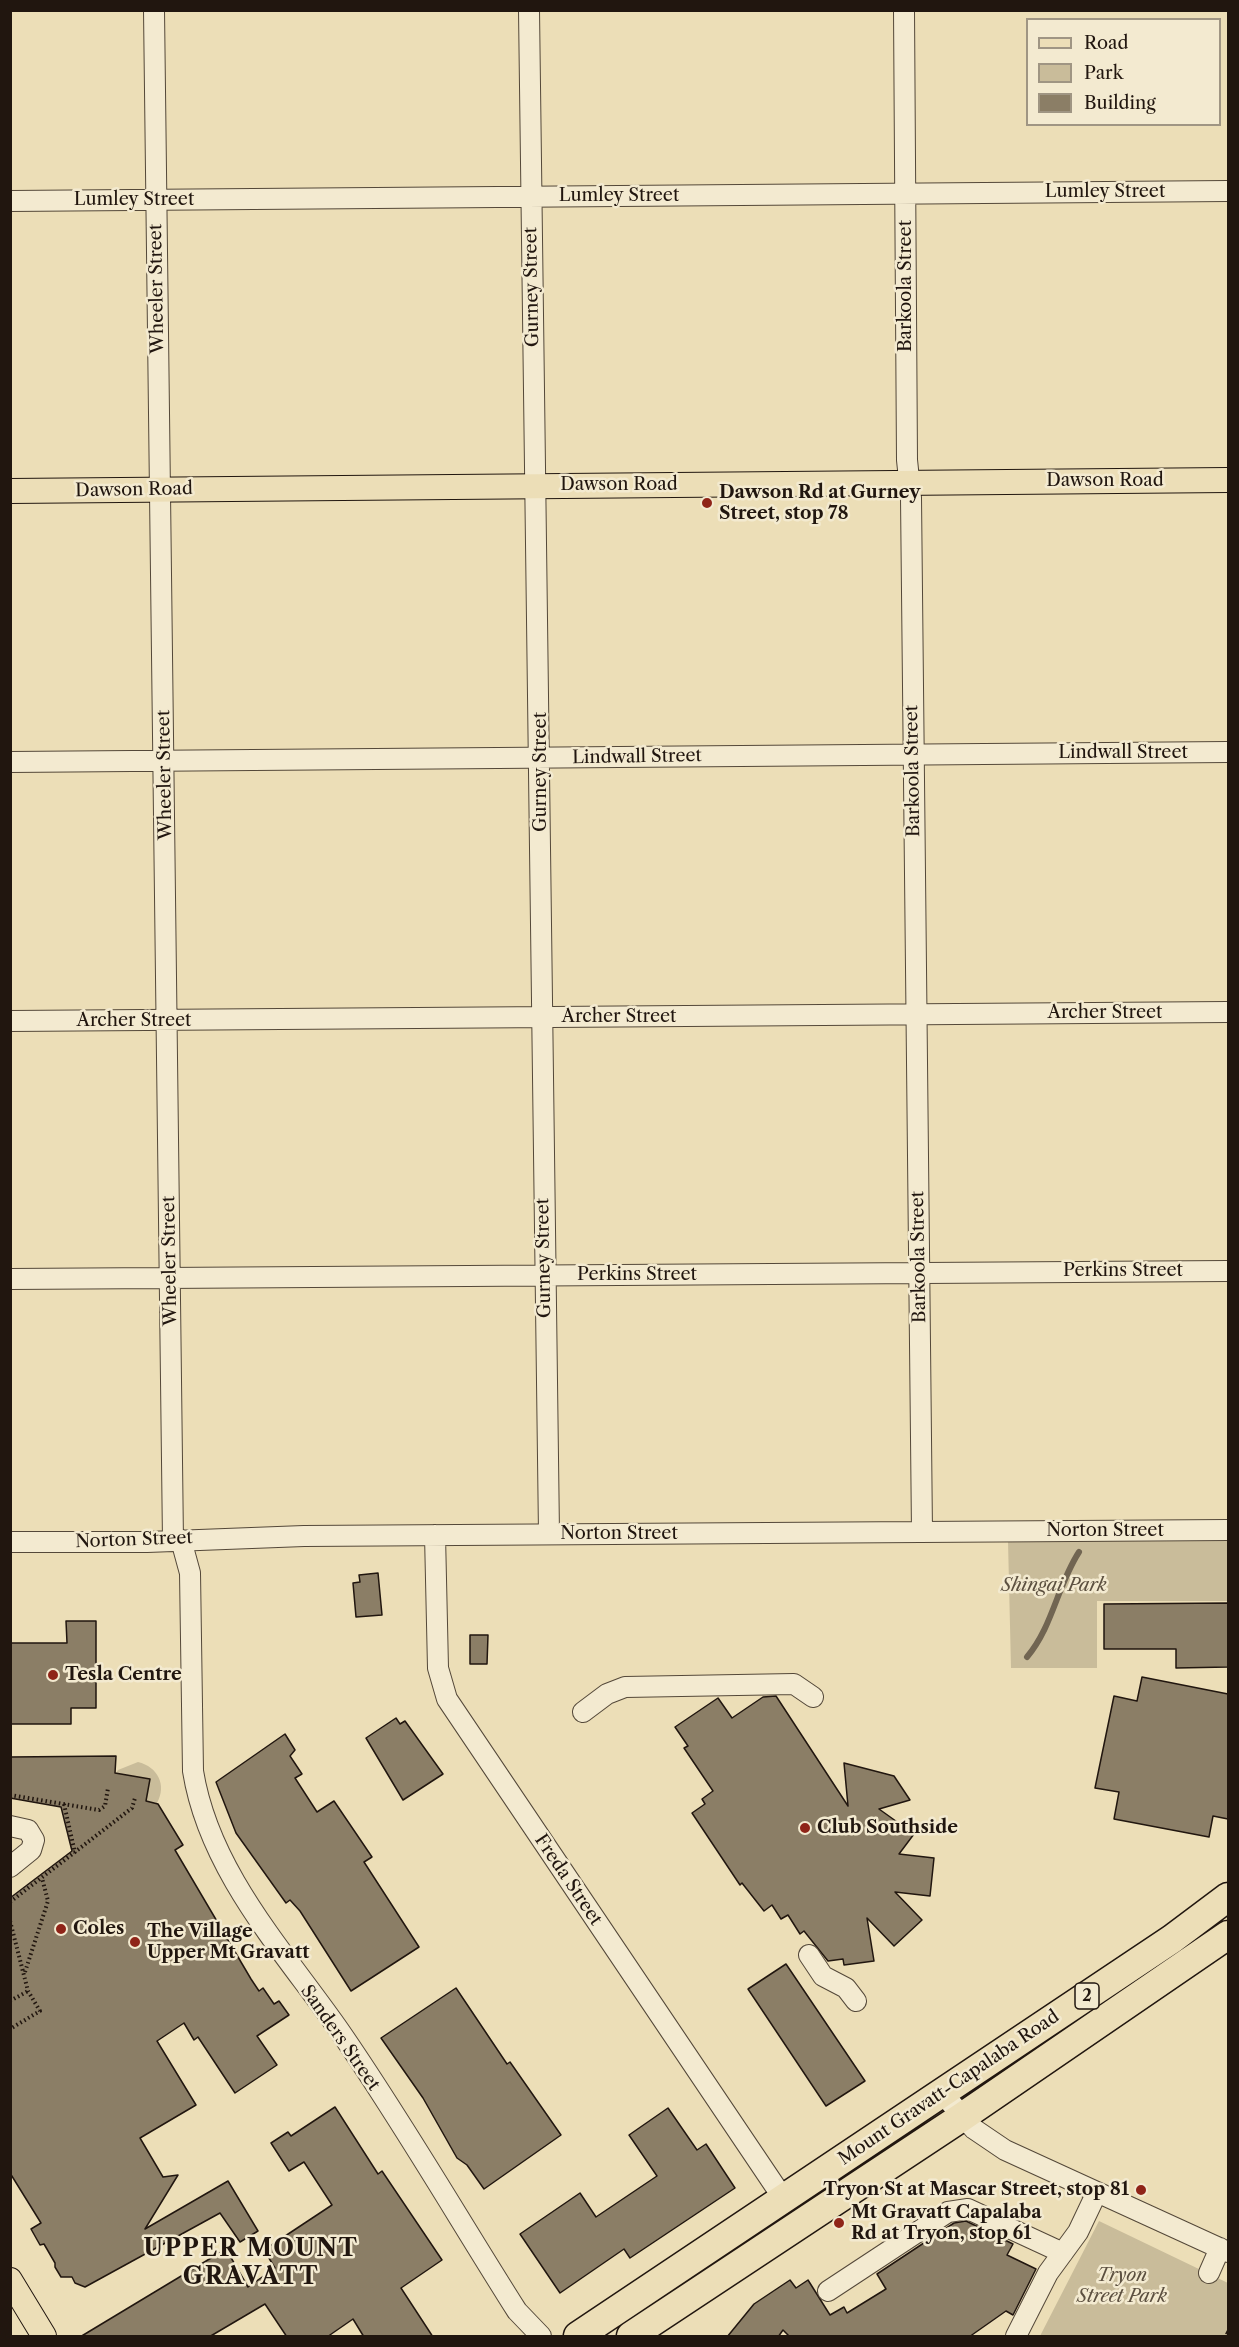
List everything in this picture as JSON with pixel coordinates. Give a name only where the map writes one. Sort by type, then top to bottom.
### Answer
[{"type":"highway","name":"Mount Gravatt-Capalaba Road","points":[[578,2337],[1172,1939],[1228,1897]]},
{"type":"highway","name":"Mount Gravatt-Capalaba Road","points":[[631,2337],[962,2117],[1228,1935]]},
{"type":"main road","name":"Dawson Road","points":[[10,491],[1228,480]]},
{"type":"main road","points":[[10,2280],[44,2337]]},
{"type":"street","name":"Wheeler Street","points":[[154,10],[170,1276],[177,1540]]},
{"type":"street","name":"Gurney Street","points":[[529,10],[541,758],[541,1017],[549,1534]]},
{"type":"street","name":"Barkoola Street","points":[[904,10],[922,1532]]},
{"type":"street","name":"Lumley Street","points":[[10,201],[1228,191]]},
{"type":"street","name":"Lindwall Street","points":[[10,762],[1228,752]]},
{"type":"street","name":"Archer Street","points":[[10,1021],[1228,1012]]},
{"type":"street","name":"Perkins Street","points":[[10,1279],[170,1276],[1228,1271]]},
{"type":"street","name":"Norton Street","points":[[10,1542],[435,1534],[1228,1530]]},
{"type":"street","name":"Freda Street","points":[[435,1534],[438,1668],[447,1699],[783,2198]]},
{"type":"street","name":"Sanders Street","points":[[177,1540],[190,1573],[193,1771],[201,1806],[213,1839],[253,1909],[298,1977],[342,2035],[518,2311],[542,2337]]},
{"type":"street","points":[[583,1712],[607,1694],[625,1687],[794,1684],[813,1697]]},
{"type":"street","points":[[10,1826],[28,1830],[34,1840],[31,1850],[10,1867]]},
{"type":"street","points":[[808,1955],[823,1977],[846,1988],[856,2001]]},
{"type":"street","points":[[942,2092],[962,2117],[1005,2150],[1224,2250],[1209,2273]]},
{"type":"street","points":[[1016,2337],[1048,2273],[1078,2232],[1097,2192]]},
{"type":"street","points":[[828,2291],[948,2212],[961,2208],[968,2209],[1063,2253]]},
{"type":"path","points":[[10,1795],[99,1810],[105,1806],[108,1788]]},
{"type":"path","points":[[10,1902],[132,1808],[135,1798]]},
{"type":"path","points":[[64,1804],[75,1852]]},
{"type":"path","points":[[24,1974],[48,1901],[42,1878]]},
{"type":"path","points":[[10,1921],[28,1991],[40,2011],[10,2029]]},
{"type":"path","points":[[10,2001],[28,1991]]},
{"type":"green space","name":"Shingai Park","points":[[1228,1539],[1228,1601],[1097,1601],[1097,1668],[1011,1668],[1008,1541]]},
{"type":"green space","points":[[138,1762],[151,1768],[159,1778],[161,1790],[157,1803],[146,1801],[150,1780],[129,1775],[113,1777],[118,1770]]},
{"type":"green space","name":"Tryon Street Park","points":[[1099,2221],[1228,2283],[1228,2336],[1040,2336]]},
{"type":"building","points":[[378,1573],[382,1615],[356,1617],[353,1583],[360,1582],[359,1575]]},
{"type":"building","points":[[1228,1603],[1228,1667],[1176,1668],[1176,1649],[1104,1649],[1104,1604]]},
{"type":"building","name":"Tesla Centre","points":[[66,1621],[96,1621],[96,1708],[71,1708],[71,1724],[10,1724],[10,1643],[67,1643]]},
{"type":"building","points":[[470,1635],[488,1635],[487,1664],[470,1664]]},
{"type":"building","points":[[1142,1677],[1228,1694],[1228,1819],[1213,1816],[1209,1837],[1114,1819],[1119,1792],[1095,1788],[1114,1696],[1137,1701]]},
{"type":"building","name":"Club Southside","points":[[776,1696],[848,1806],[844,1763],[894,1776],[910,1800],[879,1809],[914,1834],[899,1854],[934,1858],[930,1896],[895,1892],[922,1920],[894,1946],[867,1918],[874,1961],[844,1965],[843,1959],[828,1961],[804,1931],[800,1934],[788,1915],[781,1919],[772,1905],[764,1911],[742,1883],[740,1885],[692,1813],[705,1804],[702,1799],[713,1791],[684,1748],[688,1746],[675,1727],[718,1698],[732,1718],[763,1697]]},
{"type":"building","points":[[396,1718],[400,1724],[405,1721],[443,1774],[403,1800],[366,1738]]},
{"type":"building","points":[[285,1734],[295,1750],[290,1756],[302,1774],[295,1778],[317,1812],[334,1801],[372,1857],[364,1862],[419,1947],[351,1991],[300,1911],[290,1900],[286,1903],[236,1833],[216,1782]]},
{"type":"building","points":[[116,1756],[115,1773],[150,1779],[146,1801],[158,1804],[183,1845],[175,1850],[259,1991],[263,1988],[274,2004],[279,2001],[289,2015],[257,2036],[277,2065],[235,2093],[198,2037],[194,2040],[184,2023],[157,2041],[196,2105],[140,2138],[163,2177],[178,2175],[145,2229],[228,2181],[258,2231],[240,2242],[220,2213],[85,2287],[75,2283],[72,2277],[61,2277],[44,2244],[40,2245],[31,2229],[41,2223],[10,2173],[10,1898],[72,1851],[61,1807],[10,1798],[10,1757]]},
{"type":"building","points":[[786,1964],[865,2081],[826,2106],[748,1989]]},
{"type":"building","points":[[456,1988],[507,2064],[510,2062],[561,2135],[484,2189],[467,2165],[457,2158],[423,2098],[381,2038]]},
{"type":"building","points":[[335,2107],[378,2174],[382,2171],[442,2260],[401,2288],[433,2337],[364,2337],[353,2319],[327,2337],[287,2337],[265,2304],[209,2337],[80,2337],[226,2249],[248,2287],[275,2268],[264,2250],[332,2205],[304,2162],[289,2171],[271,2143],[288,2132],[291,2136]]},
{"type":"building","points":[[668,2108],[697,2150],[706,2144],[735,2188],[630,2258],[624,2249],[560,2293],[520,2234],[580,2193],[596,2217],[657,2176],[629,2135]]},
{"type":"building","points":[[966,2221],[1013,2244],[1007,2255],[1036,2269],[1013,2315],[1006,2311],[969,2337],[790,2337],[783,2330],[778,2337],[727,2337],[754,2304],[790,2280],[796,2288],[808,2280],[830,2315],[844,2307],[847,2313],[886,2289],[877,2274],[954,2223]]},
{"type":"waterway","points":[[1027,1657],[1043,1632],[1065,1578],[1079,1552]]},
{"type":"place","name":"Dawson Rd at Gurney Street, stop 78","points":[[707,503]]},
{"type":"place","name":"Tesla Centre","points":[[53,1675]]},
{"type":"place","name":"Club Southside","points":[[805,1828]]},
{"type":"place","name":"Coles","points":[[61,1929]]},
{"type":"place","name":"The Village Upper Mt Gravatt","points":[[135,1942]]},
{"type":"place","name":"Tryon St at Mascar Street, stop 81","points":[[1141,2190]]},
{"type":"place","name":"Mt Gravatt Capalaba Rd at Tryon, stop 61","points":[[839,2223]]},
{"type":"district","name":"UPPER MOUNT GRAVATT","points":[[251,2263]]}]
